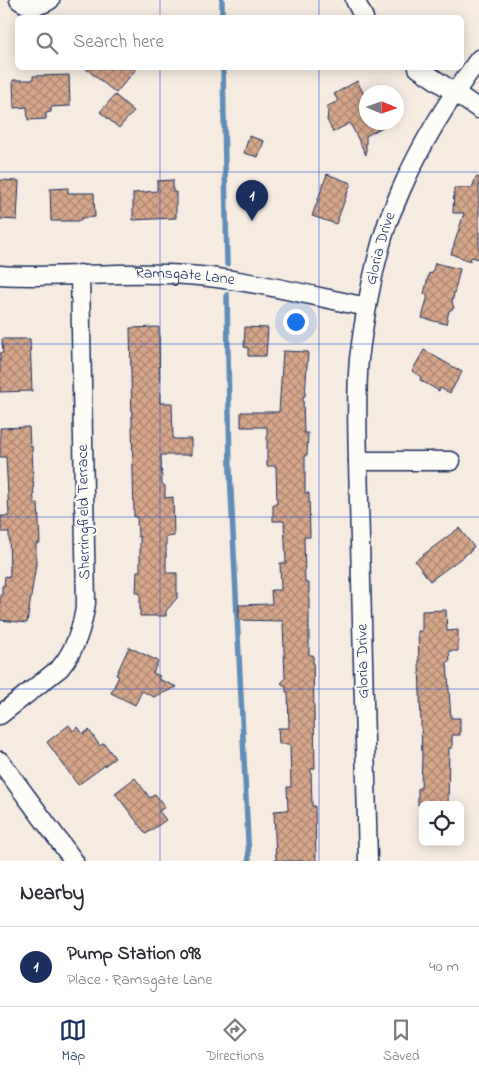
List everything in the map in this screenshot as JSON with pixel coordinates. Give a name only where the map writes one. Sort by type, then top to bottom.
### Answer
[{"type":"street","points":[[19,0],[25,5],[43,5],[50,0]]},
{"type":"street","points":[[355,0],[362,15]]},
{"type":"street","name":"Gloria Drive","points":[[368,861],[358,461],[359,360],[370,287],[388,220],[415,159],[454,92],[479,60]]},
{"type":"street","points":[[421,70],[479,109]]},
{"type":"street","name":"Ramsgate Lane","points":[[0,275],[128,273],[187,275],[229,280],[367,307]]},
{"type":"street","name":"Sherringfield Terrace","points":[[0,715],[60,668],[67,660],[83,623],[86,603],[80,274]]},
{"type":"street","points":[[358,461],[451,461]]},
{"type":"street","points":[[0,761],[74,861]]},
{"type":"building","points":[[87,70],[135,70],[116,93]]},
{"type":"building","points":[[69,75],[70,106],[51,107],[51,112],[46,113],[46,119],[28,120],[27,107],[14,108],[13,80],[33,80],[33,76]]},
{"type":"building","points":[[357,81],[359,85],[359,130],[377,130],[366,136],[366,155],[350,123],[333,132],[327,120],[328,112],[326,107],[338,101],[334,94]]},
{"type":"building","points":[[115,95],[134,111],[119,128],[100,112]]},
{"type":"building","points":[[249,136],[264,141],[258,157],[244,153]]},
{"type":"building","points":[[327,174],[351,183],[336,224],[312,216]]},
{"type":"building","points":[[476,177],[479,178],[479,259],[471,257],[470,261],[451,254],[464,213],[453,213],[454,188],[472,188]]},
{"type":"building","points":[[0,180],[19,181],[17,220],[0,219]]},
{"type":"building","points":[[173,180],[173,192],[176,192],[176,218],[133,220],[133,193],[157,191],[157,181]]},
{"type":"building","points":[[68,188],[68,193],[94,193],[95,217],[81,218],[81,221],[51,221],[50,189]]},
{"type":"building","points":[[435,263],[460,269],[452,302],[454,308],[449,311],[446,324],[422,318],[428,295],[424,294],[429,273],[432,274]]},
{"type":"building","points":[[159,327],[160,403],[172,403],[173,439],[191,439],[191,455],[161,455],[162,484],[165,486],[165,498],[173,497],[174,536],[166,537],[166,573],[177,573],[177,598],[166,611],[166,616],[140,616],[140,593],[136,593],[137,571],[140,571],[140,536],[138,537],[137,517],[134,517],[130,328]]},
{"type":"building","points":[[245,327],[268,328],[266,356],[248,356],[248,348],[244,347]]},
{"type":"building","points":[[2,339],[30,339],[32,391],[0,392],[0,353],[3,353]]},
{"type":"building","points":[[424,350],[462,372],[450,393],[440,388],[439,391],[420,380],[421,377],[412,371]]},
{"type":"building","points":[[283,351],[308,352],[305,396],[303,396],[304,433],[308,433],[307,455],[305,455],[305,493],[309,493],[310,537],[304,537],[305,583],[309,583],[309,655],[313,655],[315,768],[311,769],[312,806],[315,806],[316,861],[276,861],[274,811],[288,810],[287,787],[291,787],[290,744],[279,744],[278,728],[289,728],[288,692],[286,692],[286,687],[281,683],[285,679],[283,621],[239,620],[239,605],[272,604],[271,590],[281,590],[280,563],[286,563],[284,521],[273,521],[273,504],[277,504],[276,466],[267,466],[267,427],[241,427],[241,412],[279,412]]},
{"type":"building","points":[[29,427],[30,446],[32,446],[34,503],[38,503],[40,543],[36,544],[36,564],[27,623],[0,620],[2,586],[4,586],[5,576],[10,577],[9,532],[1,532],[1,516],[9,516],[6,457],[0,457],[0,428]]},
{"type":"building","points":[[459,528],[474,547],[430,581],[415,561]]},
{"type":"building","points":[[446,610],[447,631],[458,630],[458,651],[449,651],[450,661],[447,662],[451,718],[460,718],[460,735],[452,735],[452,748],[449,748],[448,801],[419,801],[418,805],[418,788],[421,788],[422,756],[418,631],[422,631],[422,611]]},
{"type":"building","points":[[129,647],[158,661],[153,673],[160,676],[158,679],[177,687],[154,697],[142,691],[135,705],[111,693],[119,676],[116,675]]},
{"type":"building","points":[[69,725],[73,731],[78,727],[83,734],[89,730],[100,746],[104,743],[115,758],[78,785],[47,742]]},
{"type":"building","points":[[135,778],[150,798],[155,794],[165,807],[159,811],[166,820],[146,834],[115,793]]},
{"type":"waterway","points":[[222,0],[222,15]]},
{"type":"waterway","points":[[223,70],[227,264]]},
{"type":"waterway","points":[[227,295],[230,471],[249,861]]},
{"type":"place","name":"Pump Station 098","points":[[252,221]]}]
